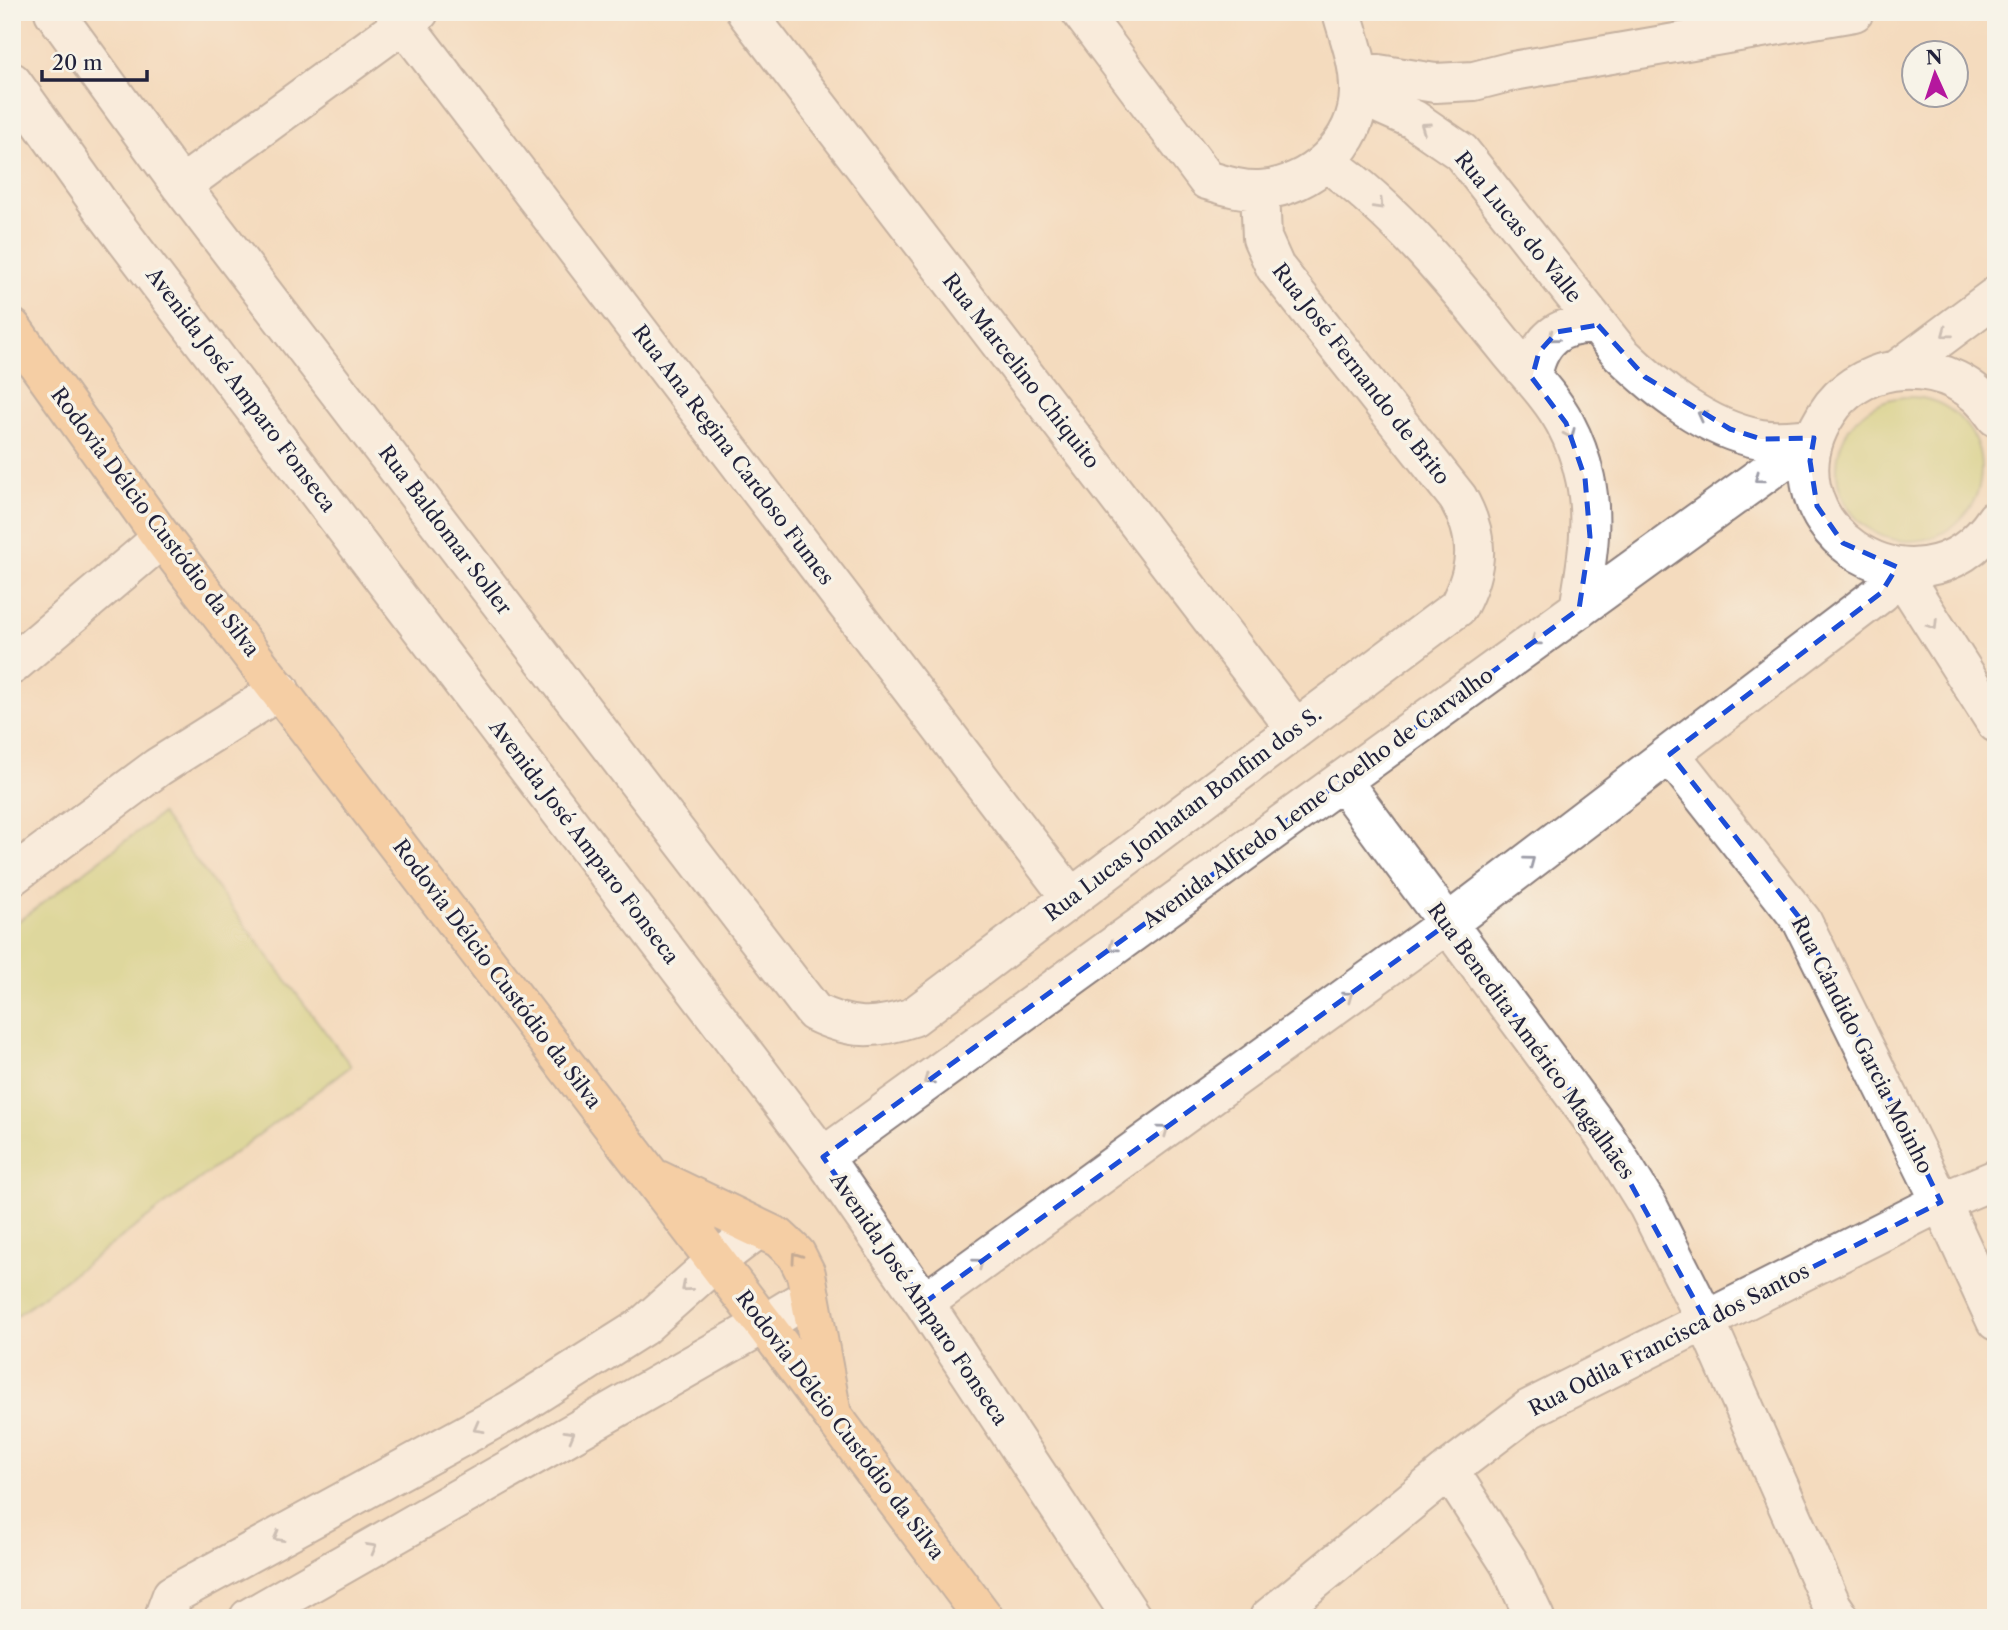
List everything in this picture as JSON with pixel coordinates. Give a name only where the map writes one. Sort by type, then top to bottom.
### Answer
[{"type":"main road","name":"Rodovia Délcio Custódio da Silva","points":[[12,328],[162,538],[764,1324],[984,1618]]},
{"type":"main road","points":[[651,1176],[779,1238],[796,1254],[806,1274],[833,1418]]},
{"type":"street","name":"Rua Baldomar Soller","points":[[54,12],[181,186],[814,1012],[853,1026]]},
{"type":"street","name":"Rua Marcelino Chiquito","points":[[746,12],[1296,729]]},
{"type":"street","points":[[1081,12],[1207,180],[1236,188],[1260,190],[1284,186],[1307,176],[1326,162],[1342,142],[1354,120],[1359,83],[1342,12]]},
{"type":"street","points":[[1359,83],[1474,80],[1854,12]]},
{"type":"street","points":[[181,186],[406,16]]},
{"type":"street","name":"Rua Ana Regina Cardoso Fumes","points":[[406,16],[1071,898]]},
{"type":"street","name":"Avenida José Amparo Fonseca","points":[[12,82],[114,223],[823,1157],[924,1303],[1132,1618]]},
{"type":"street","name":"Rua Lucas do Valle","points":[[1359,83],[1461,152],[1620,353],[1673,399],[1701,416],[1761,439],[1814,438]]},
{"type":"street","points":[[1326,162],[1359,185],[1459,288],[1566,423],[1586,478],[1590,507],[1590,537],[1579,609]]},
{"type":"street","name":"Rua José Fernando de Brito","points":[[1260,190],[1262,238],[1275,267],[1458,498],[1468,516],[1475,554]]},
{"type":"street","points":[[1897,370],[1996,296]]},
{"type":"street","name":"Rua Lucas do Valle","points":[[1532,378],[1539,352],[1558,332],[1570,326],[1598,325]]},
{"type":"street","points":[[1996,417],[1980,397],[1963,383],[1931,371],[1897,370],[1875,375],[1855,385],[1837,400],[1814,438],[1810,461],[1816,506],[1828,526],[1843,543],[1863,556],[1897,567],[1930,566],[1952,559],[1972,547],[1996,519]]},
{"type":"street","name":"Avenida Alfredo Leme Coelho de Carvalho","points":[[823,1157],[1814,438]]},
{"type":"street","points":[[12,665],[162,538]]},
{"type":"street","name":"Rua Lucas Jonhatan Bonfim dos S.","points":[[853,1026],[873,1027],[913,1017],[1458,607],[1467,591],[1475,554]]},
{"type":"street","points":[[1897,567],[1996,723]]},
{"type":"street","points":[[924,1303],[1447,924],[1881,593],[1897,567]]},
{"type":"street","points":[[12,876],[158,767],[280,690]]},
{"type":"street","name":"Rua Cândido Garcia Moinho","points":[[1670,754],[1802,921],[1941,1202],[1996,1321]]},
{"type":"street","name":"Rua Benedita Américo Magalhães","points":[[1342,781],[1604,1135],[1648,1206],[1706,1321],[1832,1606],[1840,1618]]},
{"type":"street","name":"Rua Odila Francisca dos Santos","points":[[1269,1618],[1529,1409],[1941,1202],[1996,1179]]},
{"type":"street","points":[[172,1618],[166,1611],[172,1595],[511,1410],[642,1327],[716,1261],[758,1229]]},
{"type":"street","points":[[249,1618],[810,1296]]},
{"type":"street","points":[[511,1410],[535,1455]]},
{"type":"street","points":[[1449,1471],[1508,1563],[1535,1618]]},
{"type":"highlighted area","points":[[1598,325],[1645,377],[1730,429],[1761,439],[1814,438],[1810,461],[1817,506],[1843,543],[1897,567],[1881,593],[1670,754],[1802,921],[1941,1202],[1706,1321],[1604,1135],[1447,924],[924,1303],[823,1157],[1579,609],[1590,537],[1585,478],[1566,423],[1532,378],[1539,352],[1557,332]]},
{"type":"green space","points":[[1909,397],[1937,402],[1960,418],[1976,441],[1981,469],[1976,497],[1960,520],[1937,536],[1909,541],[1881,536],[1858,520],[1842,497],[1837,469],[1842,441],[1858,418],[1881,402]]},
{"type":"green space","points":[[161,814],[351,1066],[12,1319],[12,926]]}]
